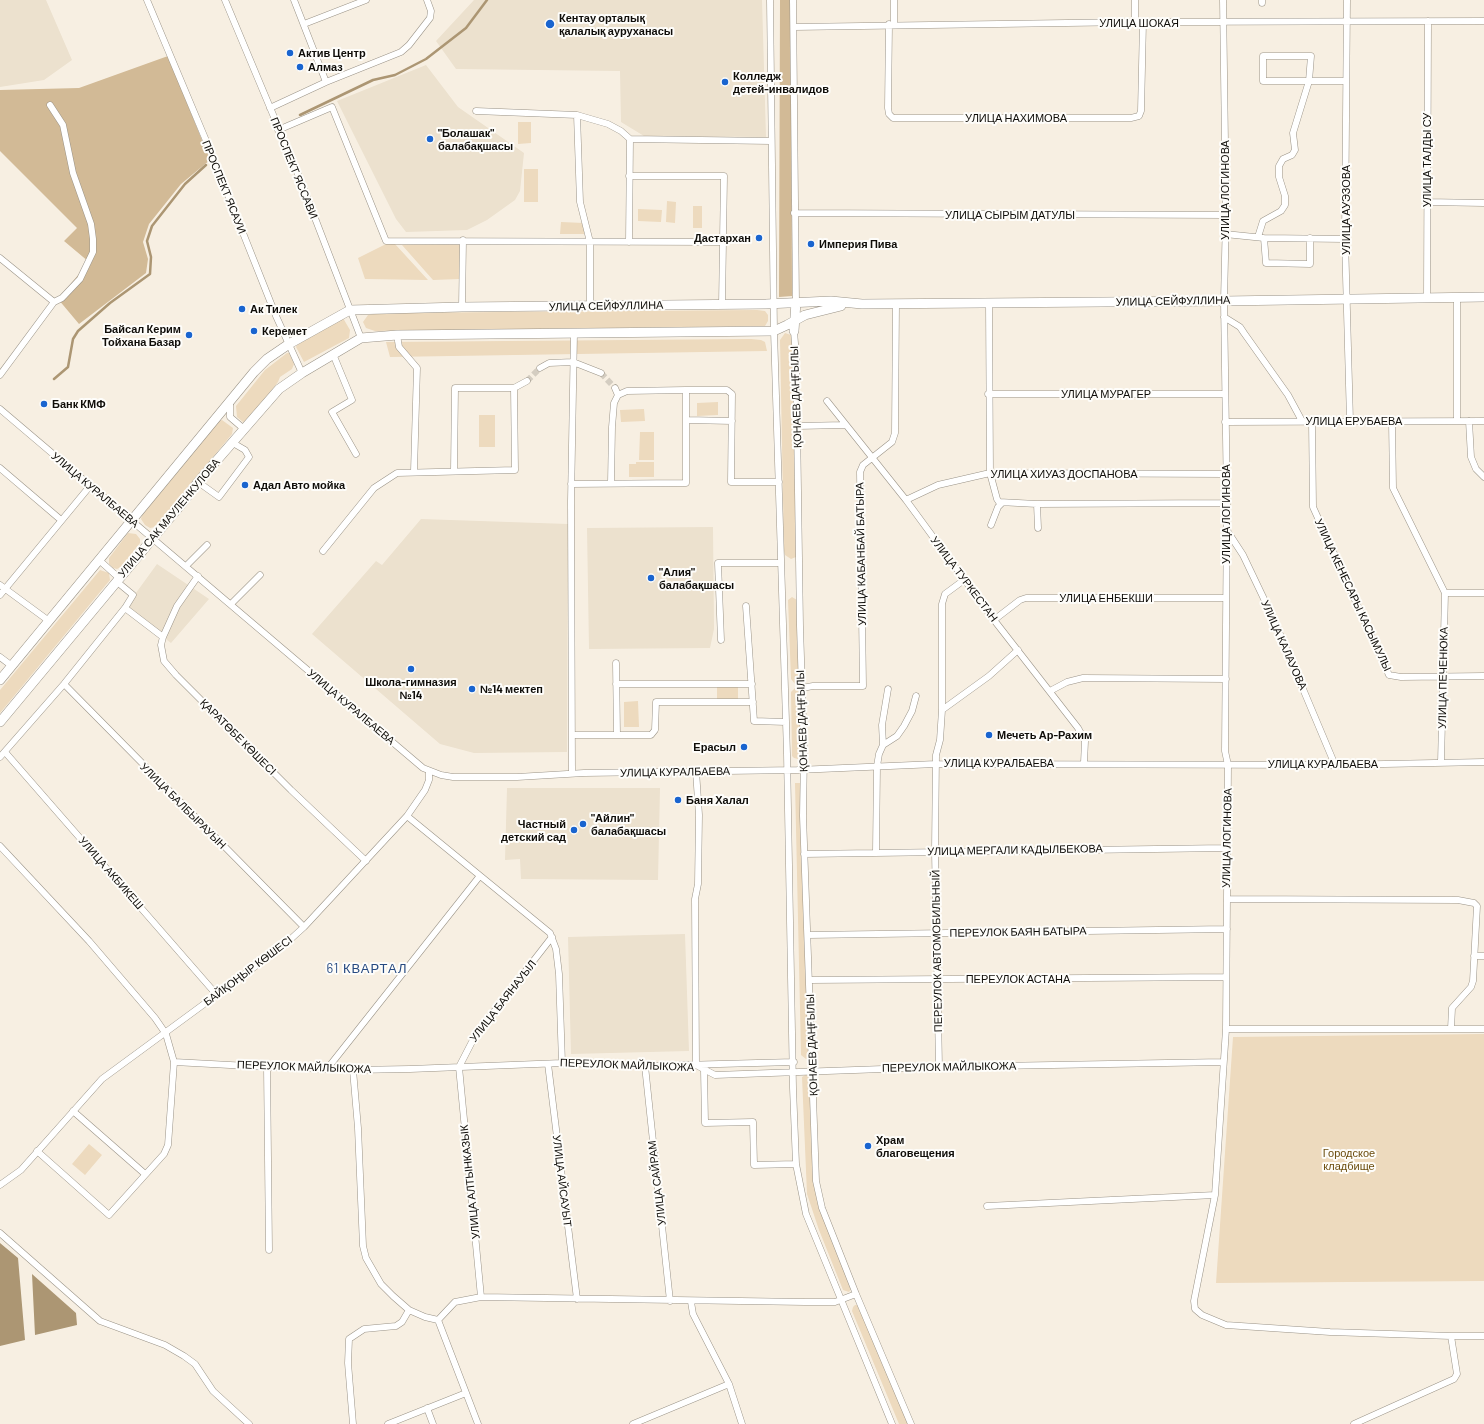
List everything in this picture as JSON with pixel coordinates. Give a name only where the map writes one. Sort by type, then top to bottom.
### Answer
[{"type":"main road","name":"УЛИЦА СЕЙФУЛЛИНА","points":[[361,338],[397,335],[774,330],[805,315],[824,309],[862,304],[1484,297]]},
{"type":"main road","name":"УЛИЦА СЕЙФУЛЛИНА","points":[[350,310],[462,307],[722,305],[796,302],[837,302],[862,304]]},
{"type":"main road","name":"ҚОНАЕВ ДАҢҒЫЛЫ","points":[[794,331],[796,302]]},
{"type":"main road","points":[[0,680],[254,372],[267,360],[289,344],[350,310]]},
{"type":"main road","name":"УЛИЦА САК МАУЛЕНКУЛОВА","points":[[0,722],[198,482],[279,389],[302,373],[361,338]]},
{"type":"street","name":"ПРОСПЕКТ ЯСАУИ","points":[[147,0],[302,373]]},
{"type":"street","name":"ПРОСПЕКТ ЯССАВИ","points":[[225,0],[278,130],[300,179],[361,338]]},
{"type":"street","points":[[294,0],[326,82]]},
{"type":"street","points":[[304,24],[366,0]]},
{"type":"street","points":[[270,108],[326,82],[401,52],[409,46],[430,18],[431,11],[427,0]]},
{"type":"street","name":"ҚОНАЕВ ДАҢҒЫЛЫ","points":[[770,0],[773,304],[786,722],[796,1164],[806,1214],[892,1424]]},
{"type":"street","name":"ҚОНАЕВ ДАҢҒЫЛЫ","points":[[793,0],[796,302]]},
{"type":"street","points":[[892,24],[894,0]]},
{"type":"street","points":[[1135,0],[1135,22]]},
{"type":"street","name":"УЛИЦА ЛОГИНОВА","points":[[1223,0],[1226,214],[1224,317],[1227,503],[1225,751],[1228,765],[1226,848],[1226,1029],[1215,1195],[1194,1294],[1195,1309],[1202,1315],[1226,1325],[1247,1327],[1451,1336],[1484,1336]]},
{"type":"street","name":"УЛИЦА АУЭЗОВА","points":[[1347,0],[1346,239],[1350,421]]},
{"type":"street","name":"УЛИЦА ШОКАЯ","points":[[794,27],[892,24],[1484,21]]},
{"type":"street","name":"УЛИЦА НАХИМОВА","points":[[892,24],[888,108],[889,114],[893,118],[1131,118],[1139,116],[1141,111],[1142,22]]},
{"type":"street","name":"УЛИЦА ТАЛДЫ СУ","points":[[1427,298],[1426,202],[1428,22]]},
{"type":"street","points":[[1310,238],[1310,264],[1266,263],[1261,238],[1263,221],[1281,211],[1285,205],[1285,196],[1279,177],[1279,166],[1283,159],[1295,152],[1293,133],[1310,81],[1311,56],[1263,56],[1264,81],[1310,81],[1346,81]]},
{"type":"street","points":[[0,375],[54,302],[62,298],[80,279],[93,252],[93,240],[90,224],[73,173],[63,126],[50,105]]},
{"type":"street","points":[[278,130],[332,107],[386,241],[463,240],[722,242]]},
{"type":"street","points":[[476,111],[577,115],[608,124],[621,131],[630,139],[771,141]]},
{"type":"street","points":[[577,115],[580,202],[590,242],[590,306]]},
{"type":"street","points":[[628,242],[630,139]]},
{"type":"street","points":[[629,176],[724,176],[722,305]]},
{"type":"street","points":[[1426,202],[1484,203]]},
{"type":"street","name":"УЛИЦА СЫРЫМ ДАТУЛЫ","points":[[794,213],[1226,214]]},
{"type":"street","points":[[1225,234],[1261,238],[1346,239]]},
{"type":"street","points":[[462,307],[463,240]]},
{"type":"street","points":[[0,258],[54,302]]},
{"type":"street","points":[[1457,298],[1457,421]]},
{"type":"street","name":"УЛИЦА КАБАНБАЙ БАТЫРА","points":[[802,688],[813,686],[863,686],[860,472],[863,465],[892,442],[896,426],[896,303]]},
{"type":"street","points":[[989,303],[988,394],[990,473],[997,499],[1002,503],[1037,504],[1227,503]]},
{"type":"street","points":[[1224,317],[1240,326],[1288,395],[1302,421]]},
{"type":"street","name":"ҚОНАЕВ ДАҢҒЫЛЫ","points":[[794,331],[796,356],[804,770],[804,854],[810,980],[815,1166],[818,1195],[856,1294],[911,1424]]},
{"type":"street","points":[[572,773],[571,484],[574,333]]},
{"type":"street","points":[[397,335],[399,347],[417,368],[414,471]]},
{"type":"street","points":[[333,354],[352,400],[332,412],[356,454]]},
{"type":"street","points":[[540,368],[549,363],[573,362],[601,373]]},
{"type":"street","points":[[454,471],[455,388],[514,388],[527,381]]},
{"type":"street","points":[[323,551],[374,488],[397,473],[414,471],[515,470],[514,388]]},
{"type":"street","points":[[615,388],[618,395]]},
{"type":"street","points":[[610,483],[614,403],[618,395],[627,391],[686,390],[730,392],[732,394],[731,482],[779,482]]},
{"type":"street","points":[[571,484],[686,483],[686,390]]},
{"type":"street","name":"УЛИЦА МУРАГЕР","points":[[988,394],[1225,394]]},
{"type":"street","points":[[231,400],[229,408],[230,417],[244,429]]},
{"type":"street","name":"УЛИЦА ТУРКЕСТАН","points":[[827,401],[906,500],[994,620],[1083,735],[1086,747],[1084,763]]},
{"type":"street","name":"УЛИЦА КУРАЛБАЕВА","points":[[0,409],[384,735],[429,771],[453,777],[572,773],[804,770],[936,764],[1084,763],[1335,765],[1484,762]]},
{"type":"street","points":[[687,420],[732,421]]},
{"type":"street","name":"УЛИЦА КЕНЕСАРЫ КАСЫМУЛЫ","points":[[1312,421],[1313,507],[1389,675],[1395,677],[1484,676]]},
{"type":"street","points":[[1392,421],[1393,488],[1446,593],[1484,593]]},
{"type":"street","points":[[1470,421],[1472,457],[1476,470],[1484,477]]},
{"type":"street","name":"УЛИЦА ЕРУБАЕВА","points":[[1225,422],[1484,421]]},
{"type":"street","points":[[797,426],[845,425]]},
{"type":"street","points":[[198,482],[219,497],[249,457],[245,450],[233,443]]},
{"type":"street","points":[[0,468],[61,520]]},
{"type":"street","name":"УЛИЦА ХИУАЗ ДОСПАНОВА","points":[[906,500],[938,485],[990,473],[1226,474]]},
{"type":"street","points":[[0,595],[2,587],[90,486]]},
{"type":"street","points":[[992,525],[996,511],[1002,503]]},
{"type":"street","points":[[1037,504],[1038,528]]},
{"type":"street","name":"УЛИЦА КАЛАУОВА","points":[[1226,529],[1242,555],[1274,620],[1335,765]]},
{"type":"street","points":[[186,566],[207,545]]},
{"type":"street","points":[[0,757],[64,684],[125,608],[133,594],[100,560]]},
{"type":"street","points":[[721,640],[718,563],[781,563]]},
{"type":"street","points":[[231,604],[260,575]]},
{"type":"street","points":[[125,608],[163,637],[177,606],[198,576]]},
{"type":"street","name":"ПЕРЕУЛОК АВТОМОБИЛЬНЫЙ","points":[[939,1067],[935,933],[935,851],[936,755],[940,740],[942,710],[943,598],[950,589],[964,580]]},
{"type":"street","points":[[2,587],[48,621]]},
{"type":"street","name":"УЛИЦА ПЕЧЕНЮКА","points":[[1441,763],[1446,593]]},
{"type":"street","name":"УЛИЦА ЕНБЕКШИ","points":[[994,620],[1020,600],[1026,598],[1226,598]]},
{"type":"street","points":[[746,606],[754,721],[786,722]]},
{"type":"street","name":"ҚАРАТӨБЕ КӨШЕСІ","points":[[163,637],[162,654],[164,660],[176,675],[290,790],[366,861]]},
{"type":"street","points":[[942,710],[989,676],[1018,650]]},
{"type":"street","points":[[0,657],[12,666]]},
{"type":"street","points":[[616,663],[617,735]]},
{"type":"street","points":[[1050,691],[1067,682],[1083,678],[1226,679]]},
{"type":"street","name":"УЛИЦА БАЛБЫРАУЫН","points":[[64,684],[304,927]]},
{"type":"street","points":[[616,684],[752,684]]},
{"type":"street","points":[[876,852],[877,766],[884,745],[882,725],[888,689]]},
{"type":"street","points":[[884,745],[896,736],[904,726],[912,711],[916,696]]},
{"type":"street","points":[[572,735],[651,735],[654,733],[656,702],[753,702]]},
{"type":"street","name":"УЛИЦА АКБИКЕШ","points":[[5,752],[216,994]]},
{"type":"street","name":"БАЙҚОҢЫР КӨШЕСІ","points":[[0,1185],[21,1170],[102,1079],[166,1034],[216,994],[283,946],[304,927],[407,816],[425,790],[429,780],[429,771]]},
{"type":"street","points":[[696,771],[699,815],[698,884],[695,899],[696,1066],[722,1063],[794,1062]]},
{"type":"street","points":[[407,816],[479,877],[550,933],[556,949],[559,974],[562,1063]]},
{"type":"street","points":[[0,846],[90,941],[155,1018],[166,1034],[174,1062],[169,1141],[164,1154],[109,1215],[37,1151]]},
{"type":"street","name":"УЛИЦА МЕРГАЛИ КАДЫЛБЕКОВА","points":[[804,854],[1226,848]]},
{"type":"street","points":[[327,1068],[479,877]]},
{"type":"street","points":[[1227,899],[1472,901],[1477,906],[1471,987],[1452,1008],[1451,1029]]},
{"type":"street","name":"ПЕРЕУЛОК БАЯН БАТЫРА","points":[[808,935],[1227,929]]},
{"type":"street","name":"УЛИЦА БАЯНАУЫЛ","points":[[459,1067],[475,1036],[552,937]]},
{"type":"street","points":[[1474,956],[1484,956]]},
{"type":"street","name":"ПЕРЕУЛОК АСТАНА","points":[[810,980],[1226,977]]},
{"type":"street","points":[[1226,1029],[1484,1029]]},
{"type":"street","name":"ПЕРЕУЛОК МАЙЛЫКОЖА","points":[[174,1062],[352,1070],[562,1063],[696,1066],[715,1075],[939,1067],[1223,1062]]},
{"type":"street","name":"УЛИЦА АЙСАУЫТ","points":[[548,1064],[577,1299]]},
{"type":"street","name":"УЛИЦА САЙРАМ","points":[[645,1066],[670,1301]]},
{"type":"street","points":[[267,1067],[269,1250]]},
{"type":"street","name":"УЛИЦА АЛТЫНКАЗЫК","points":[[459,1067],[481,1298]]},
{"type":"street","points":[[352,1070],[358,1128],[363,1246],[366,1258],[381,1284],[409,1310],[426,1318],[438,1320]]},
{"type":"street","points":[[704,1070],[705,1123],[753,1122],[754,1165],[796,1164]]},
{"type":"street","points":[[73,1111],[146,1174]]},
{"type":"street","points":[[988,1206],[1215,1195]]},
{"type":"street","points":[[0,1233],[100,1321],[165,1345],[195,1364],[213,1391],[249,1424]]},
{"type":"street","points":[[438,1320],[456,1302],[481,1298],[691,1302],[805,1302],[841,1300],[856,1294]]},
{"type":"street","points":[[691,1302],[693,1314],[729,1384],[742,1424]]},
{"type":"street","points":[[353,1424],[348,1363],[350,1339],[364,1329],[396,1326],[402,1322],[409,1310]]},
{"type":"street","points":[[438,1320],[478,1424]]},
{"type":"street","points":[[1354,1424],[1454,1379],[1457,1374],[1451,1336]]},
{"type":"street","points":[[633,1424],[729,1384]]},
{"type":"street","points":[[389,1424],[466,1393]]},
{"type":"street","points":[[428,1408],[433,1424]]},
{"type":"shaded area","points":[[0,0],[46,0],[72,60],[44,80],[0,87]]},
{"type":"shaded area","points":[[474,0],[762,0],[766,137],[644,136],[621,122],[620,71],[456,69],[436,41]]},
{"type":"shaded area","points":[[780,0],[791,0],[792,296],[779,297]]},
{"type":"shaded area","points":[[168,56],[210,160],[181,184],[149,224],[143,242],[148,259],[146,273],[79,324],[58,299],[89,262],[64,241],[77,228],[0,151],[0,90],[79,88]]},
{"type":"shaded area","name":"\"Болашак\" балабақшасы","points":[[426,65],[458,107],[524,153],[520,191],[515,200],[487,220],[467,230],[406,232],[396,219],[337,101]]},
{"type":"shaded area","name":"№14 мектеп","points":[[421,519],[568,524],[567,752],[474,753],[440,744],[312,634],[376,561],[382,565]]},
{"type":"shaded area","name":"\"Алия\" балабақшасы","points":[[713,527],[714,629],[710,648],[589,649],[587,528]]},
{"type":"shaded area","points":[[157,564],[209,599],[171,643],[125,608]]},
{"type":"shaded area","name":"\"Айлин\" балабақшасы","points":[[507,788],[660,788],[658,880],[521,879],[520,859],[505,860]]},
{"type":"shaded area","points":[[685,934],[689,1051],[571,1054],[568,937]]},
{"type":"shaded area","points":[[0,1243],[18,1258],[25,1340],[0,1346]]},
{"type":"shaded area","points":[[32,1274],[76,1313],[77,1325],[35,1335]]},
{"type":"green space","points":[[518,122],[531,122],[531,143],[518,144]]},
{"type":"green space","points":[[524,169],[538,169],[538,202],[524,202]]},
{"type":"green space","points":[[667,201],[676,202],[675,223],[666,222]]},
{"type":"green space","points":[[693,206],[702,206],[702,228],[693,228]]},
{"type":"green space","points":[[638,209],[662,210],[661,222],[638,221]]},
{"type":"green space","points":[[561,222],[584,223],[584,234],[560,234]]},
{"type":"green space","points":[[386,244],[395,244],[428,280],[365,279],[358,258]]},
{"type":"green space","points":[[460,244],[460,279],[433,280],[402,245]]},
{"type":"green space","points":[[765,311],[768,315],[768,321],[765,326],[375,331],[366,328],[363,322],[368,315],[379,313]]},
{"type":"green space","points":[[343,318],[350,330],[349,338],[304,362],[296,347],[297,345]]},
{"type":"green space","points":[[785,333],[791,335],[793,339],[796,557],[791,559],[785,555],[784,551],[780,340]]},
{"type":"green space","points":[[751,339],[765,342],[767,351],[390,357],[386,342]]},
{"type":"green space","points":[[289,353],[294,364],[292,369],[280,377],[278,382],[248,420],[243,422],[237,417],[236,406],[265,370]]},
{"type":"green space","points":[[718,402],[718,415],[697,416],[697,403]]},
{"type":"green space","points":[[644,409],[645,421],[621,422],[620,410]]},
{"type":"green space","points":[[479,415],[495,415],[495,447],[479,447]]},
{"type":"green space","points":[[222,420],[233,428],[232,434],[155,527],[150,528],[145,525],[141,519],[142,515],[219,421]]},
{"type":"green space","points":[[640,432],[654,432],[654,460],[639,460]]},
{"type":"green space","points":[[636,462],[654,462],[654,477],[629,477],[629,464],[636,464]]},
{"type":"green space","points":[[128,533],[136,534],[140,539],[140,543],[121,567],[117,569],[113,568],[109,564],[109,558]]},
{"type":"green space","points":[[100,570],[109,573],[110,580],[0,713],[0,690]]},
{"type":"green space","points":[[792,597],[797,600],[799,682],[795,684],[791,679],[788,600]]},
{"type":"green space","points":[[717,685],[738,685],[738,701],[717,701]]},
{"type":"green space","points":[[795,688],[799,689],[801,756],[798,759],[792,756],[791,692]]},
{"type":"green space","points":[[638,701],[639,727],[624,727],[624,702]]},
{"type":"green space","points":[[795,783],[803,783],[809,1057],[806,1059],[801,1055]]},
{"type":"green space","name":"Городское кладбище","points":[[1484,1034],[1484,1281],[1216,1283],[1233,1037]]},
{"type":"green space","points":[[807,1074],[809,1076],[815,1178],[851,1289],[849,1292],[843,1290],[819,1230],[807,1194],[802,1077]]},
{"type":"green space","points":[[89,1144],[102,1155],[85,1175],[72,1164]]},
{"type":"green space","points":[[855,1305],[858,1305],[910,1424],[899,1424],[852,1311]]},
{"type":"waterway","points":[[300,115],[373,80],[395,75],[426,59],[466,28],[487,0]]},
{"type":"waterway","points":[[54,379],[68,367],[73,339],[78,331],[110,303],[150,274],[151,257],[147,241],[152,226],[185,184],[206,165]]},
{"type":"tunnel","points":[[527,381],[540,368]]},
{"type":"tunnel","points":[[601,373],[615,388]]},
{"type":"place","name":"Кентау орталық қалалық ауруханасы","points":[[550,24]]},
{"type":"place","name":"Актив Центр","points":[[290,53]]},
{"type":"place","name":"Алмаз","points":[[300,67]]},
{"type":"place","name":"Колледж детей-инвалидов","points":[[725,82]]},
{"type":"place","name":"\"Болашак\" балабақшасы","points":[[430,139]]},
{"type":"place","name":"Дастархан","points":[[759,238]]},
{"type":"place","name":"Империя Пива","points":[[811,244]]},
{"type":"place","name":"Ак Тилек","points":[[242,309]]},
{"type":"place","name":"Керемет","points":[[254,331]]},
{"type":"place","name":"Байсал Керим Тойхана Базар","points":[[189,335]]},
{"type":"place","name":"Банк КМФ","points":[[44,404]]},
{"type":"place","name":"Адал Авто мойка","points":[[245,485]]},
{"type":"place","name":"\"Алия\" балабақшасы","points":[[651,578]]},
{"type":"place","name":"Школа-гимназия №14","points":[[411,669]]},
{"type":"place","name":"№14 мектеп","points":[[472,689]]},
{"type":"place","name":"Мечеть Ар-Рахим","points":[[989,735]]},
{"type":"place","name":"Ерасыл","points":[[744,747]]},
{"type":"place","name":"Баня Халал","points":[[678,800]]},
{"type":"place","name":"\"Айлин\" балабақшасы","points":[[583,824]]},
{"type":"place","name":"Частный детский сад","points":[[574,830]]},
{"type":"place","name":"Храм благовещения","points":[[868,1146]]},
{"type":"district","name":"61 КВАРТАЛ","points":[[367,969]]}]
